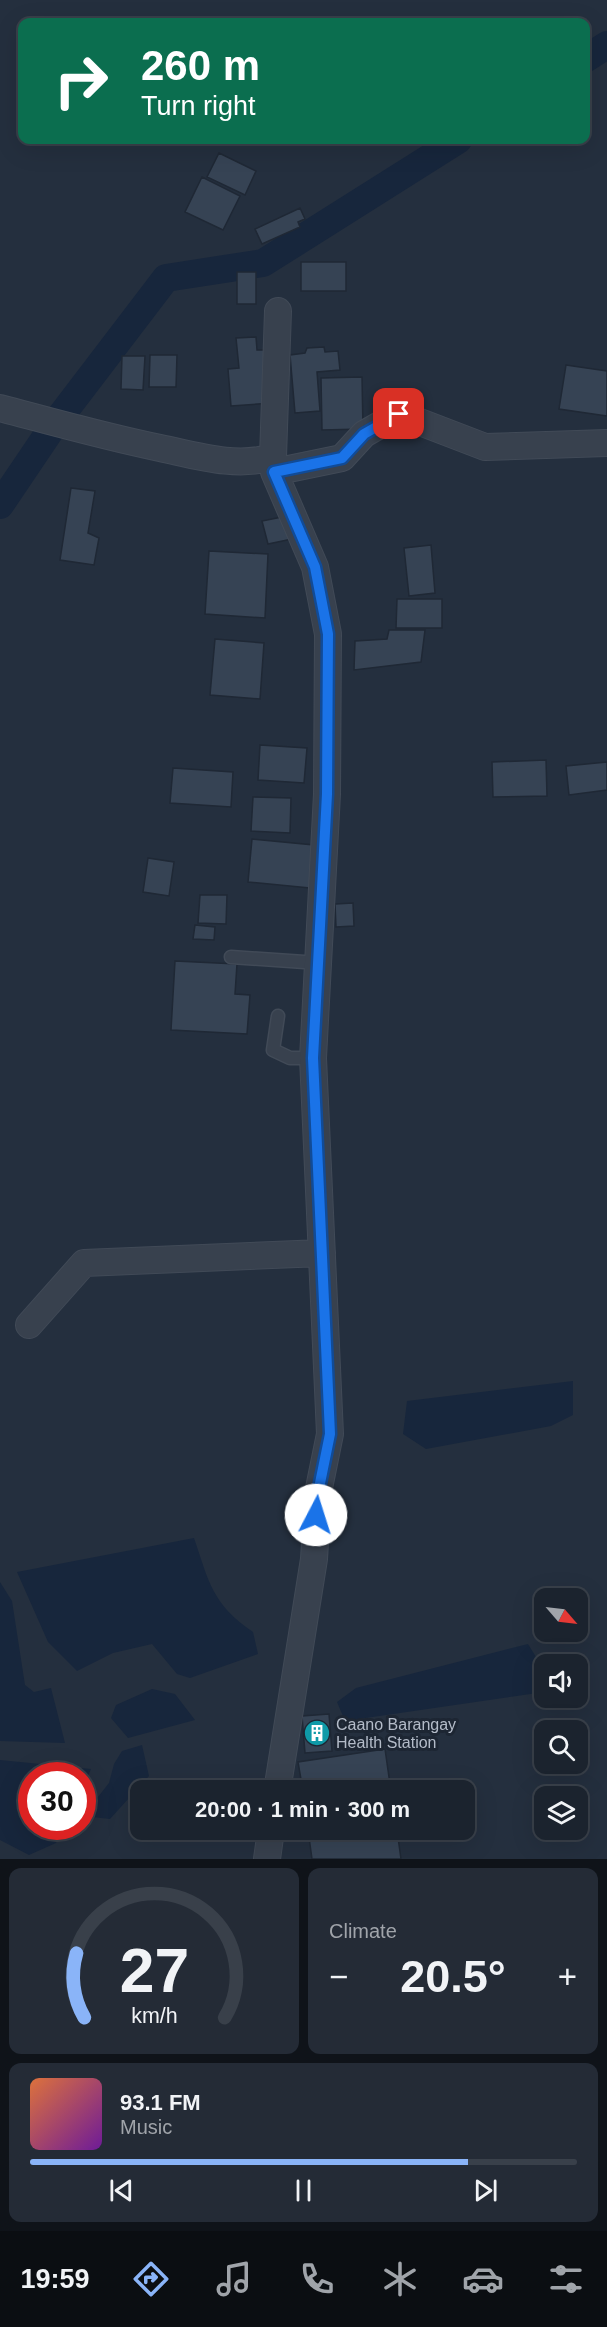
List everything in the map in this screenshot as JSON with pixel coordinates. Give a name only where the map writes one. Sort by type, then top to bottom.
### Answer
[{"type":"street","points":[[278,311],[273,464],[315,567],[328,634],[327,794],[313,1058],[330,1434],[318,1493],[314,1559],[279,1780]]},
{"type":"street","points":[[0,408],[112,438],[219,460],[273,464],[342,458],[364,434],[399,414],[485,447],[607,443]]},
{"type":"street","points":[[29,1325],[84,1263],[322,1253]]},
{"type":"street","points":[[267,1859],[270,1840]]},
{"type":"lane","points":[[231,957],[319,963]]},
{"type":"lane","points":[[278,1016],[273,1050],[290,1058],[313,1058]]},
{"type":"water","points":[[573,1381],[573,1415],[551,1426],[426,1449],[403,1434],[407,1401]]},
{"type":"water","points":[[194,1538],[208,1580],[220,1602],[239,1622],[253,1632],[258,1654],[190,1678],[177,1674],[152,1644],[113,1653],[77,1671],[48,1642],[17,1572]]},
{"type":"water","points":[[0,1582],[12,1601],[25,1685],[34,1692],[51,1688],[65,1743],[0,1741]]},
{"type":"water","points":[[528,1644],[534,1654],[534,1693],[345,1721],[337,1702],[356,1688]]},
{"type":"water","points":[[152,1689],[175,1694],[195,1720],[128,1738],[111,1718],[116,1705]]},
{"type":"water","points":[[142,1745],[149,1776],[145,1780],[130,1780],[130,1797],[110,1819],[96,1817],[96,1800],[109,1783],[114,1764],[122,1751]]},
{"type":"water","points":[[0,1760],[20,1762],[18,1762],[18,1840],[58,1840],[56,1843],[29,1855],[0,1840]]},
{"type":"building","points":[[219,153],[256,171],[245,195],[207,177]]},
{"type":"building","points":[[202,177],[240,196],[223,230],[185,212]]},
{"type":"building","points":[[300,208],[305,219],[298,222],[300,227],[262,244],[255,229]]},
{"type":"building","points":[[301,262],[346,262],[346,291],[301,291]]},
{"type":"building","points":[[237,272],[256,272],[256,304],[237,304]]},
{"type":"building","points":[[256,337],[257,350],[269,350],[273,403],[231,406],[228,369],[239,368],[236,338]]},
{"type":"building","points":[[324,347],[325,352],[338,351],[340,370],[317,372],[320,411],[295,413],[290,355],[305,353],[307,348]]},
{"type":"building","points":[[150,355],[177,355],[176,387],[149,387]]},
{"type":"building","points":[[122,356],[145,356],[143,390],[121,389]]},
{"type":"building","points":[[566,365],[607,371],[607,416],[559,409]]},
{"type":"building","points":[[362,377],[363,429],[322,430],[321,378]]},
{"type":"building","points":[[71,488],[95,491],[88,533],[99,538],[94,565],[60,560]]},
{"type":"building","points":[[287,516],[292,539],[268,544],[262,521]]},
{"type":"building","points":[[431,545],[435,593],[409,596],[404,548]]},
{"type":"building","points":[[209,551],[268,554],[265,618],[205,614]]},
{"type":"building","points":[[397,599],[442,599],[442,628],[396,628]]},
{"type":"building","points":[[389,630],[425,630],[421,662],[354,670],[355,641],[387,639]]},
{"type":"building","points":[[215,639],[264,643],[260,699],[210,695]]},
{"type":"building","points":[[260,745],[307,748],[304,783],[258,780]]},
{"type":"building","points":[[546,760],[547,796],[493,797],[492,762]]},
{"type":"building","points":[[607,762],[607,790],[569,795],[566,766]]},
{"type":"building","points":[[173,768],[233,772],[231,807],[170,803]]},
{"type":"building","points":[[253,797],[291,798],[290,833],[251,831]]},
{"type":"building","points":[[252,839],[314,845],[310,888],[248,882]]},
{"type":"building","points":[[148,858],[174,862],[169,896],[143,892]]},
{"type":"building","points":[[200,895],[227,895],[226,924],[198,923]]},
{"type":"building","points":[[353,903],[354,926],[336,927],[335,904]]},
{"type":"building","points":[[195,925],[215,927],[214,940],[193,939]]},
{"type":"building","points":[[175,961],[237,964],[235,994],[250,995],[247,1034],[171,1030]]},
{"type":"building","name":"Caano Barangay Health Station","points":[[329,1714],[332,1751],[305,1753],[302,1716]]},
{"type":"building","points":[[385,1749],[389,1780],[301,1780],[298,1762]]},
{"type":"building","points":[[309,1840],[398,1840],[401,1859],[312,1859]]},
{"type":"waterway","points":[[590,56],[607,45]]},
{"type":"waterway","points":[[60,417],[166,278],[263,263],[452,144]]},
{"type":"waterway","points":[[0,505],[52,428]]},
{"type":"place","name":"Caano Barangay Health Station","points":[[317,1733]]},
{"type":"route","points":[[316,1515],[330,1434],[313,1058],[327,794],[328,634],[315,567],[274,472],[342,458],[364,434],[383,421],[399,414]]}]
